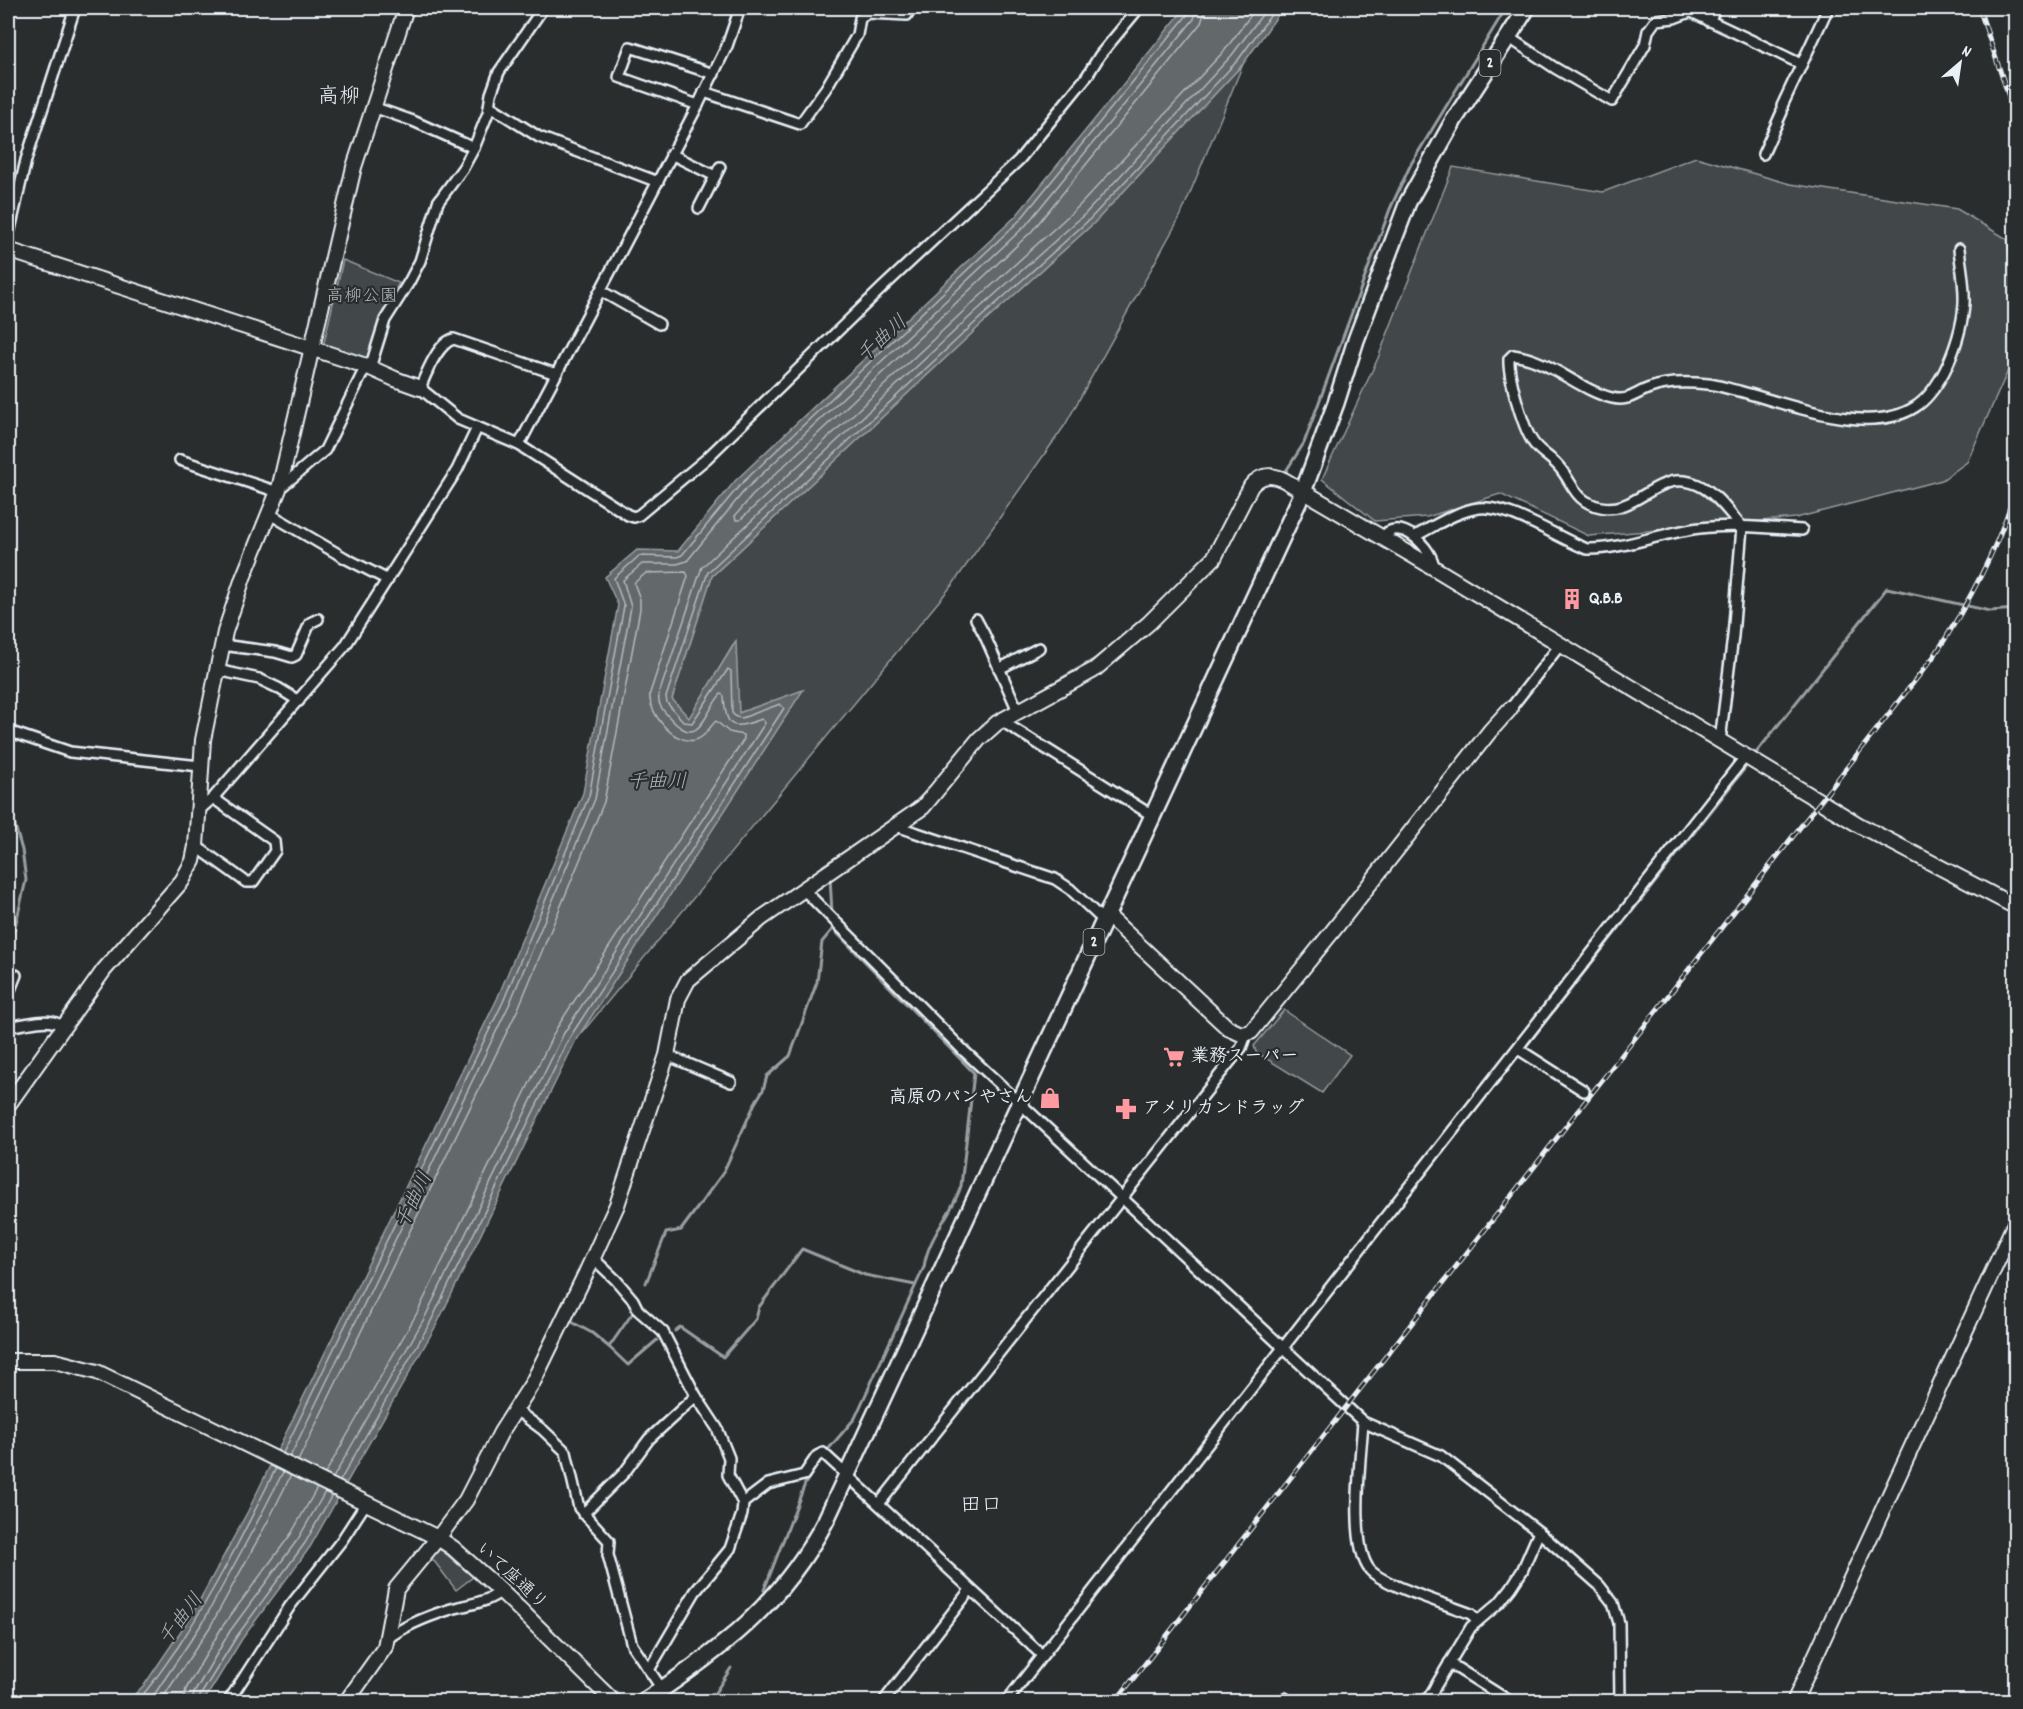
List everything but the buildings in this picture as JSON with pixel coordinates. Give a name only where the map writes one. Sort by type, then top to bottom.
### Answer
[{"type":"main road","name":"2","points":[[643,1701],[711,1654],[775,1596],[818,1536],[848,1476],[1303,492],[1356,340],[1408,202],[1454,120],[1527,8]]},
{"type":"street","points":[[8,238],[26,160],[75,8]]},
{"type":"street","points":[[8,1104],[62,1026],[123,946],[183,881],[193,861],[203,740],[222,645],[237,595],[279,489],[352,177],[406,8]]},
{"type":"street","points":[[180,460],[272,490],[279,489],[325,450],[368,367],[384,320],[420,261],[438,202],[463,168],[474,148],[490,106],[491,94],[499,72],[543,8]]},
{"type":"street","points":[[519,445],[714,74],[727,46],[740,8]]},
{"type":"street","points":[[704,92],[800,124],[826,88],[856,35],[860,18],[867,13],[907,15],[910,8]]},
{"type":"street","points":[[8,250],[368,367],[394,380],[420,388],[458,419],[519,445],[634,517],[706,459],[882,288],[1019,160],[1087,76],[1100,55],[1140,8]]},
{"type":"street","points":[[1709,21],[1716,8]]},
{"type":"street","points":[[1763,154],[1782,112],[1782,106],[1828,8]]},
{"type":"street","points":[[1508,37],[1612,101],[1645,45],[1648,31],[1656,20],[1674,18],[1686,10],[1801,64]]},
{"type":"street","points":[[698,105],[619,77],[630,46],[714,74]]},
{"type":"street","points":[[490,106],[539,137],[657,182]]},
{"type":"street","points":[[373,107],[474,148]]},
{"type":"street","points":[[671,154],[715,177]]},
{"type":"street","points":[[699,208],[720,167]]},
{"type":"street","points":[[1720,741],[1733,636],[1742,527],[1706,489],[1696,484],[1676,480],[1665,482],[1626,506],[1612,509],[1599,507],[1577,495],[1560,467],[1534,445],[1528,434],[1519,415],[1509,359],[1513,355],[1522,356],[1549,365],[1584,387],[1619,399],[1629,399],[1649,388],[1671,382],[1710,384],[1832,415],[1860,420],[1889,417],[1916,407],[1936,388],[1947,367],[1964,305],[1959,249]]},
{"type":"street","points":[[601,291],[659,324]]},
{"type":"street","points":[[420,388],[431,363],[446,341],[454,339],[556,374]]},
{"type":"street","points":[[198,811],[213,798],[345,646],[457,470],[477,428]]},
{"type":"street","points":[[346,1701],[385,1647],[396,1589],[466,1500],[501,1432],[550,1349],[617,1205],[667,1055],[678,999],[688,980],[762,918],[923,807],[980,740],[1005,718],[1094,670],[1149,623],[1214,558],[1257,478],[1270,475],[1277,477],[1434,568],[1869,831],[2016,907]]},
{"type":"street","points":[[1415,536],[1462,512],[1490,507],[1510,513],[1587,549],[1599,549],[1662,534],[1702,528],[1802,530]]},
{"type":"street","points":[[270,514],[388,580]]},
{"type":"street","points":[[1382,538],[1386,532],[1392,530],[1415,536],[1430,553],[1434,560],[1434,568]]},
{"type":"street","points":[[976,619],[1018,711]]},
{"type":"street","points":[[222,645],[275,652],[292,657],[296,655],[310,623],[318,620]]},
{"type":"street","points":[[879,1504],[1241,1048],[1246,1035],[1255,1029],[1560,645]]},
{"type":"street","points":[[999,669],[1040,648]]},
{"type":"street","points":[[217,670],[259,679],[299,701]]},
{"type":"street","points":[[1005,718],[1008,725],[1153,816]]},
{"type":"street","points":[[8,731],[70,752],[200,766]]},
{"type":"street","points":[[1006,1701],[1283,1347],[1520,1051],[1745,757]]},
{"type":"street","points":[[196,846],[246,882],[253,882],[275,851],[274,841],[213,798]]},
{"type":"street","points":[[896,825],[1055,879],[1105,918],[1228,1028],[1246,1035]]},
{"type":"street","points":[[803,889],[964,1051],[1363,1422],[1441,1456],[1539,1532],[1591,1576],[1613,1603],[1617,1613],[1620,1636],[1620,1701]]},
{"type":"street","points":[[8,995],[16,975]]},
{"type":"street","points":[[8,1027],[47,1021],[56,1021],[62,1026]]},
{"type":"street","points":[[1520,1051],[1584,1091]]},
{"type":"street","points":[[667,1055],[731,1082]]},
{"type":"street","points":[[1794,1701],[2016,1221]]},
{"type":"street","points":[[593,1258],[621,1286],[638,1310],[663,1332],[696,1396],[717,1428],[729,1458],[728,1475],[743,1503],[742,1514],[730,1550],[695,1592],[649,1670]]},
{"type":"street","name":"いて座通り","points":[[8,1361],[55,1361],[97,1372],[438,1538],[453,1548],[501,1591],[614,1701]]},
{"type":"street","points":[[583,1514],[624,1473],[649,1439],[696,1396]]},
{"type":"street","points":[[516,1410],[543,1430],[566,1452],[576,1499],[583,1514],[609,1540],[608,1555],[632,1645],[662,1689]]},
{"type":"street","points":[[1363,1422],[1358,1512],[1359,1532],[1366,1564],[1377,1575],[1400,1587],[1471,1614],[1477,1620]]},
{"type":"street","points":[[743,1503],[768,1484],[804,1475],[817,1456],[824,1454],[1042,1655]]},
{"type":"street","points":[[228,1701],[290,1606],[342,1540],[362,1501]]},
{"type":"street","points":[[1426,1701],[1477,1620],[1499,1603],[1511,1588],[1522,1571],[1539,1532]]},
{"type":"street","points":[[883,1701],[970,1590]]},
{"type":"street","points":[[387,1639],[402,1628],[448,1610],[489,1600],[501,1591]]},
{"type":"street","points":[[1449,1663],[1511,1701]]},
{"type":"green space","points":[[1243,64],[1181,215],[1065,425],[953,584],[576,1040],[802,691],[738,713],[735,642],[689,719],[672,699],[712,576],[983,323],[1094,223]]},
{"type":"green space","points":[[1696,157],[1790,184],[1957,209],[2007,239],[2015,291],[2015,355],[1967,462],[1942,480],[1796,518],[1589,536],[1500,494],[1427,517],[1375,521],[1322,479],[1378,358],[1453,167],[1603,192]]},
{"type":"green space","name":"高柳公園","points":[[343,260],[399,283],[380,317],[367,361],[323,347]]},
{"type":"green space","points":[[1284,1010],[1350,1055],[1322,1093],[1256,1052],[1254,1046]]},
{"type":"green space","points":[[440,1549],[473,1577],[456,1590],[431,1557]]},
{"type":"water","name":"千曲川","points":[[1185,8],[1283,8],[1243,64],[1094,223],[983,323],[712,576],[672,699],[689,718],[736,641],[739,713],[803,690],[576,1040],[437,1324],[310,1547],[242,1639],[204,1701],[127,1702],[145,1684],[191,1616],[248,1511],[497,999],[583,793],[618,605],[605,577],[637,550],[678,551],[735,481],[1016,216]]},
{"type":"waterway","points":[[1286,471],[1304,443],[1390,209],[1411,164],[1506,8]]},
{"type":"waterway","points":[[1197,565],[1211,552]]},
{"type":"waterway","points":[[1756,753],[1887,588],[1990,611],[2016,609]]},
{"type":"waterway","points":[[1026,699],[1095,659],[1112,646]]},
{"type":"waterway","points":[[975,734],[983,725],[1009,708]]},
{"type":"waterway","points":[[1287,1350],[1745,768]]},
{"type":"waterway","points":[[907,810],[926,792]]},
{"type":"waterway","points":[[8,802],[22,850],[26,880],[8,957]]},
{"type":"waterway","points":[[825,869],[823,866],[877,831]]},
{"type":"waterway","points":[[830,877],[832,913]]},
{"type":"waterway","points":[[826,1452],[855,1418],[924,1267],[930,1245],[957,1197],[961,1186],[974,1073],[833,929],[832,922]]},
{"type":"waterway","points":[[646,1283],[666,1233],[681,1230],[723,1173],[763,1090],[767,1076],[790,1056],[817,982],[822,942],[832,930]]},
{"type":"waterway","points":[[675,1331],[680,1327],[723,1357],[756,1319],[759,1307],[802,1249],[865,1275],[915,1285]]},
{"type":"waterway","points":[[570,1321],[592,1333],[609,1347],[634,1311]]},
{"type":"waterway","points":[[609,1347],[628,1365],[657,1340]]},
{"type":"waterway","points":[[764,1590],[805,1484],[822,1457]]},
{"type":"waterway","points":[[1014,1702],[1065,1634]]},
{"type":"waterway","points":[[709,1702],[731,1668]]},
{"type":"railway","points":[[1979,8],[2016,118]]},
{"type":"railway","points":[[1115,1702],[1935,655],[1982,575],[2001,532],[2016,488]]},
{"type":"place","name":"Q.B.B","points":[[1572,599]]},
{"type":"place","name":"業務スーパー","points":[[1174,1057]]},
{"type":"place","name":"高原のパンやさん","points":[[1050,1098]]},
{"type":"place","name":"アメリカンドラッグ","points":[[1126,1109]]},
{"type":"district","name":"高柳","points":[[339,98]]},
{"type":"district","name":"田口","points":[[981,1507]]}]
